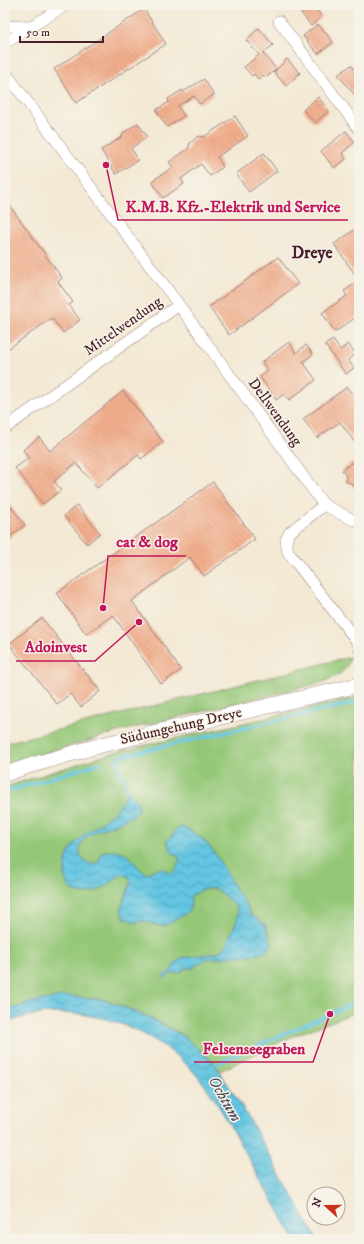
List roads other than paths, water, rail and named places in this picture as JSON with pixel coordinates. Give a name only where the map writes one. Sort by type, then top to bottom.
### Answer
[{"type":"main road","name":"Südumgehung Dreye","points":[[5,774],[105,744],[359,685]]},
{"type":"street","points":[[5,43],[66,5]]},
{"type":"street","points":[[279,21],[359,129]]},
{"type":"street","points":[[5,26],[31,27]]},
{"type":"street","name":"Mittelwendung","points":[[5,72],[178,305],[5,428]]},
{"type":"street","points":[[5,87],[18,91]]},
{"type":"street","name":"Dellwendung","points":[[178,305],[324,505],[353,520],[359,520]]},
{"type":"street","points":[[324,505],[290,532],[286,540],[288,552],[357,641],[359,648]]},
{"type":"water","points":[[127,790],[138,803],[139,811],[123,821],[88,836],[81,844],[81,857],[88,863],[92,864],[98,863],[102,852],[119,851],[129,856],[143,872],[148,874],[150,871],[162,868],[171,873],[176,870],[180,858],[172,852],[167,841],[177,829],[182,827],[192,832],[201,838],[215,853],[236,890],[246,904],[250,914],[265,924],[272,945],[266,952],[206,959],[193,968],[184,969],[180,973],[173,973],[165,978],[163,976],[171,971],[176,962],[182,958],[217,953],[225,947],[237,920],[238,912],[235,905],[215,888],[200,890],[196,894],[191,895],[190,909],[184,915],[164,926],[159,926],[144,921],[135,922],[124,918],[121,909],[131,882],[128,876],[122,874],[102,888],[89,893],[78,893],[69,886],[66,880],[65,872],[67,858],[73,846],[82,837],[113,813],[122,803]]},
{"type":"water","name":"Ochtum","points":[[65,996],[106,1000],[148,1017],[182,1035],[213,1062],[243,1108],[306,1220],[306,1226],[310,1226],[317,1239],[294,1239],[211,1094],[195,1073],[168,1049],[153,1039],[120,1023],[85,1015],[54,1013],[34,1015],[5,1024],[5,1012],[28,1003]]},
{"type":"waterway","points":[[127,790],[116,760],[121,756],[359,702]]},
{"type":"waterway","points":[[5,792],[100,763]]},
{"type":"waterway","points":[[212,1066],[359,1001]]},
{"type":"place","name":"K.M.B. Kfz.-Elektrik und Service","points":[[106,165]]},
{"type":"place","name":"cat & dog","points":[[103,608]]},
{"type":"place","name":"Adoinvest","points":[[139,622]]},
{"type":"place","name":"Felsenseegraben","points":[[330,1014]]},
{"type":"district","name":"Dreye","points":[[312,253]]}]
